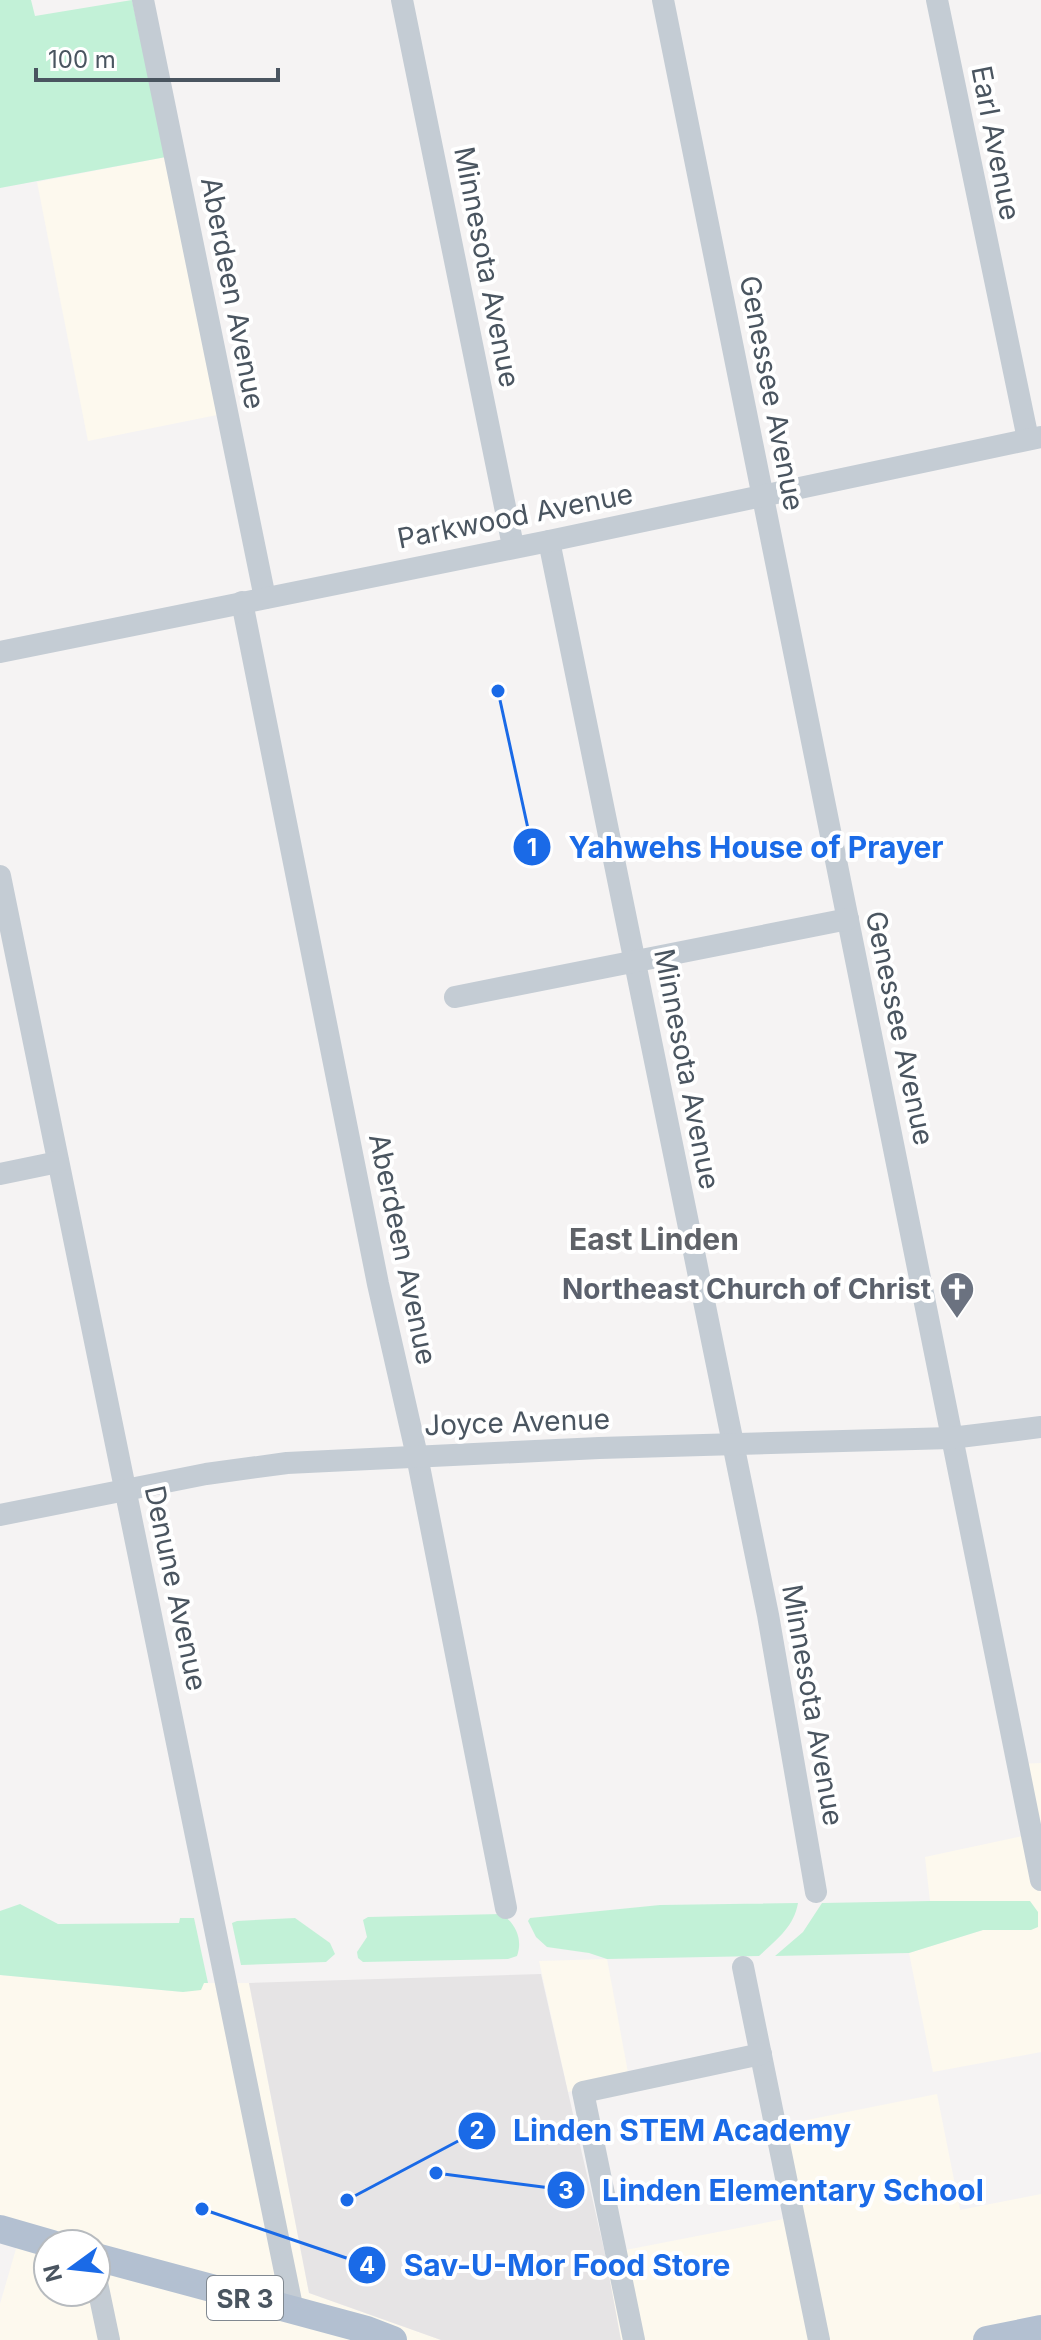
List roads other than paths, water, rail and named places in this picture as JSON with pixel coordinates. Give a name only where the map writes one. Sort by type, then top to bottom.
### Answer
[{"type":"main road","points":[[0,2229],[32,2238]]},
{"type":"main road","name":"SR 3","points":[[112,2261],[393,2340]]},
{"type":"main road","points":[[987,2340],[1041,2329]]},
{"type":"street","name":"Aberdeen Avenue","points":[[143,0],[265,598]]},
{"type":"street","name":"Minnesota Avenue","points":[[402,0],[513,546]]},
{"type":"street","name":"Genessee Avenue","points":[[663,0],[1041,1880]]},
{"type":"street","name":"Earl Avenue","points":[[937,0],[1034,438]]},
{"type":"street","name":"Parkwood Avenue","points":[[0,652],[549,541],[1034,438]]},
{"type":"street","name":"Minnesota Avenue","points":[[549,541],[731,1446],[768,1615],[816,1892]]},
{"type":"street","name":"Aberdeen Avenue","points":[[242,602],[506,1908]]},
{"type":"street","name":"Denune Avenue","points":[[0,876],[293,2311]]},
{"type":"street","points":[[455,997],[848,919]]},
{"type":"street","points":[[0,1174],[58,1162]]},
{"type":"street","name":"Joyce Avenue","points":[[0,1515],[206,1474],[287,1463],[599,1448],[951,1438],[1041,1427]]},
{"type":"street","points":[[1017,1760],[1041,1760]]},
{"type":"street","points":[[743,1967],[819,2340]]},
{"type":"street","points":[[634,2340],[583,2092],[761,2054]]},
{"type":"street","points":[[102,2308],[109,2340]]},
{"type":"place","name":"Yahwehs House of Prayer","points":[[498,691]]},
{"type":"place","name":"Northeast Church of Christ","points":[[957,1320]]},
{"type":"place","name":"Linden Elementary School","points":[[436,2173]]},
{"type":"place","name":"Linden STEM Academy","points":[[347,2200]]},
{"type":"place","name":"Sav-U-Mor Food Store","points":[[202,2209]]},
{"type":"district","name":"East Linden","points":[[654,1239]]}]
